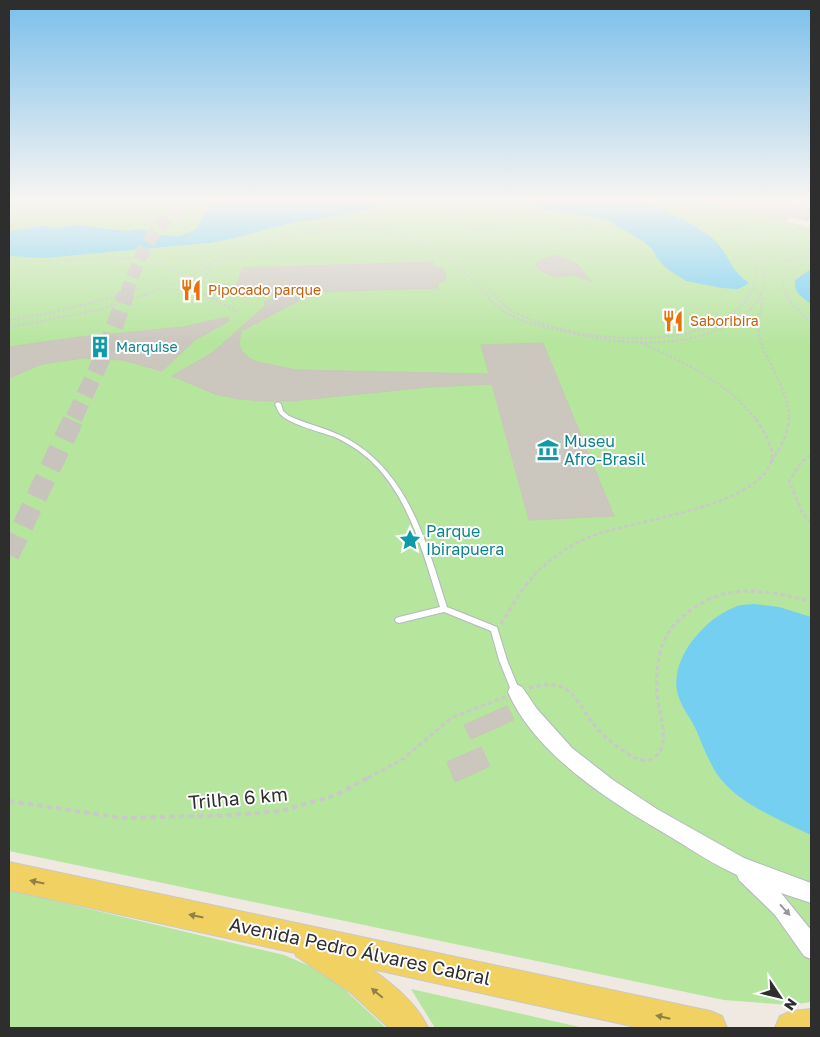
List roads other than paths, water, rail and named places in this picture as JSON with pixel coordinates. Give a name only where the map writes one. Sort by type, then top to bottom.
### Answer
[{"type":"main road","name":"Avenida Pedro Álvares Cabral","points":[[9,876],[710,1028]]},
{"type":"main road","points":[[296,938],[359,978],[395,1008],[411,1028]]},
{"type":"street","points":[[509,695],[531,716],[562,751],[593,778],[633,805],[737,865],[785,885],[811,893]]},
{"type":"street","points":[[737,865],[773,897],[793,919],[811,948]]},
{"type":"lane","points":[[278,404],[281,412],[287,417],[339,437],[355,446],[393,482],[413,517],[444,609]]},
{"type":"lane","points":[[398,620],[444,609],[494,629],[503,660],[509,695]]},
{"type":"water","points":[[9,247],[161,247],[44,258],[9,256]]},
{"type":"water","points":[[650,247],[721,247],[733,267],[748,282],[747,285],[737,289],[686,281],[666,268]]},
{"type":"water","points":[[811,269],[811,304],[797,291],[795,280]]},
{"type":"water","points":[[754,604],[779,607],[811,617],[811,835],[755,807],[726,785],[713,767],[678,695],[676,682],[678,668],[691,642],[723,613],[737,606]]},
{"type":"tunnel","points":[[126,295],[146,247]]},
{"type":"tunnel","points":[[74,418],[106,350],[126,294]]},
{"type":"tunnel","points":[[9,555],[75,416]]},
{"type":"place","name":"Pipocado parque","points":[[191,290]]},
{"type":"place","name":"Saboribira","points":[[673,321]]},
{"type":"place","name":"Marquise","points":[[100,347]]},
{"type":"place","name":"Museu Afro-Brasil","points":[[548,450]]},
{"type":"place","name":"Parque Ibirapuera","points":[[410,540]]}]
